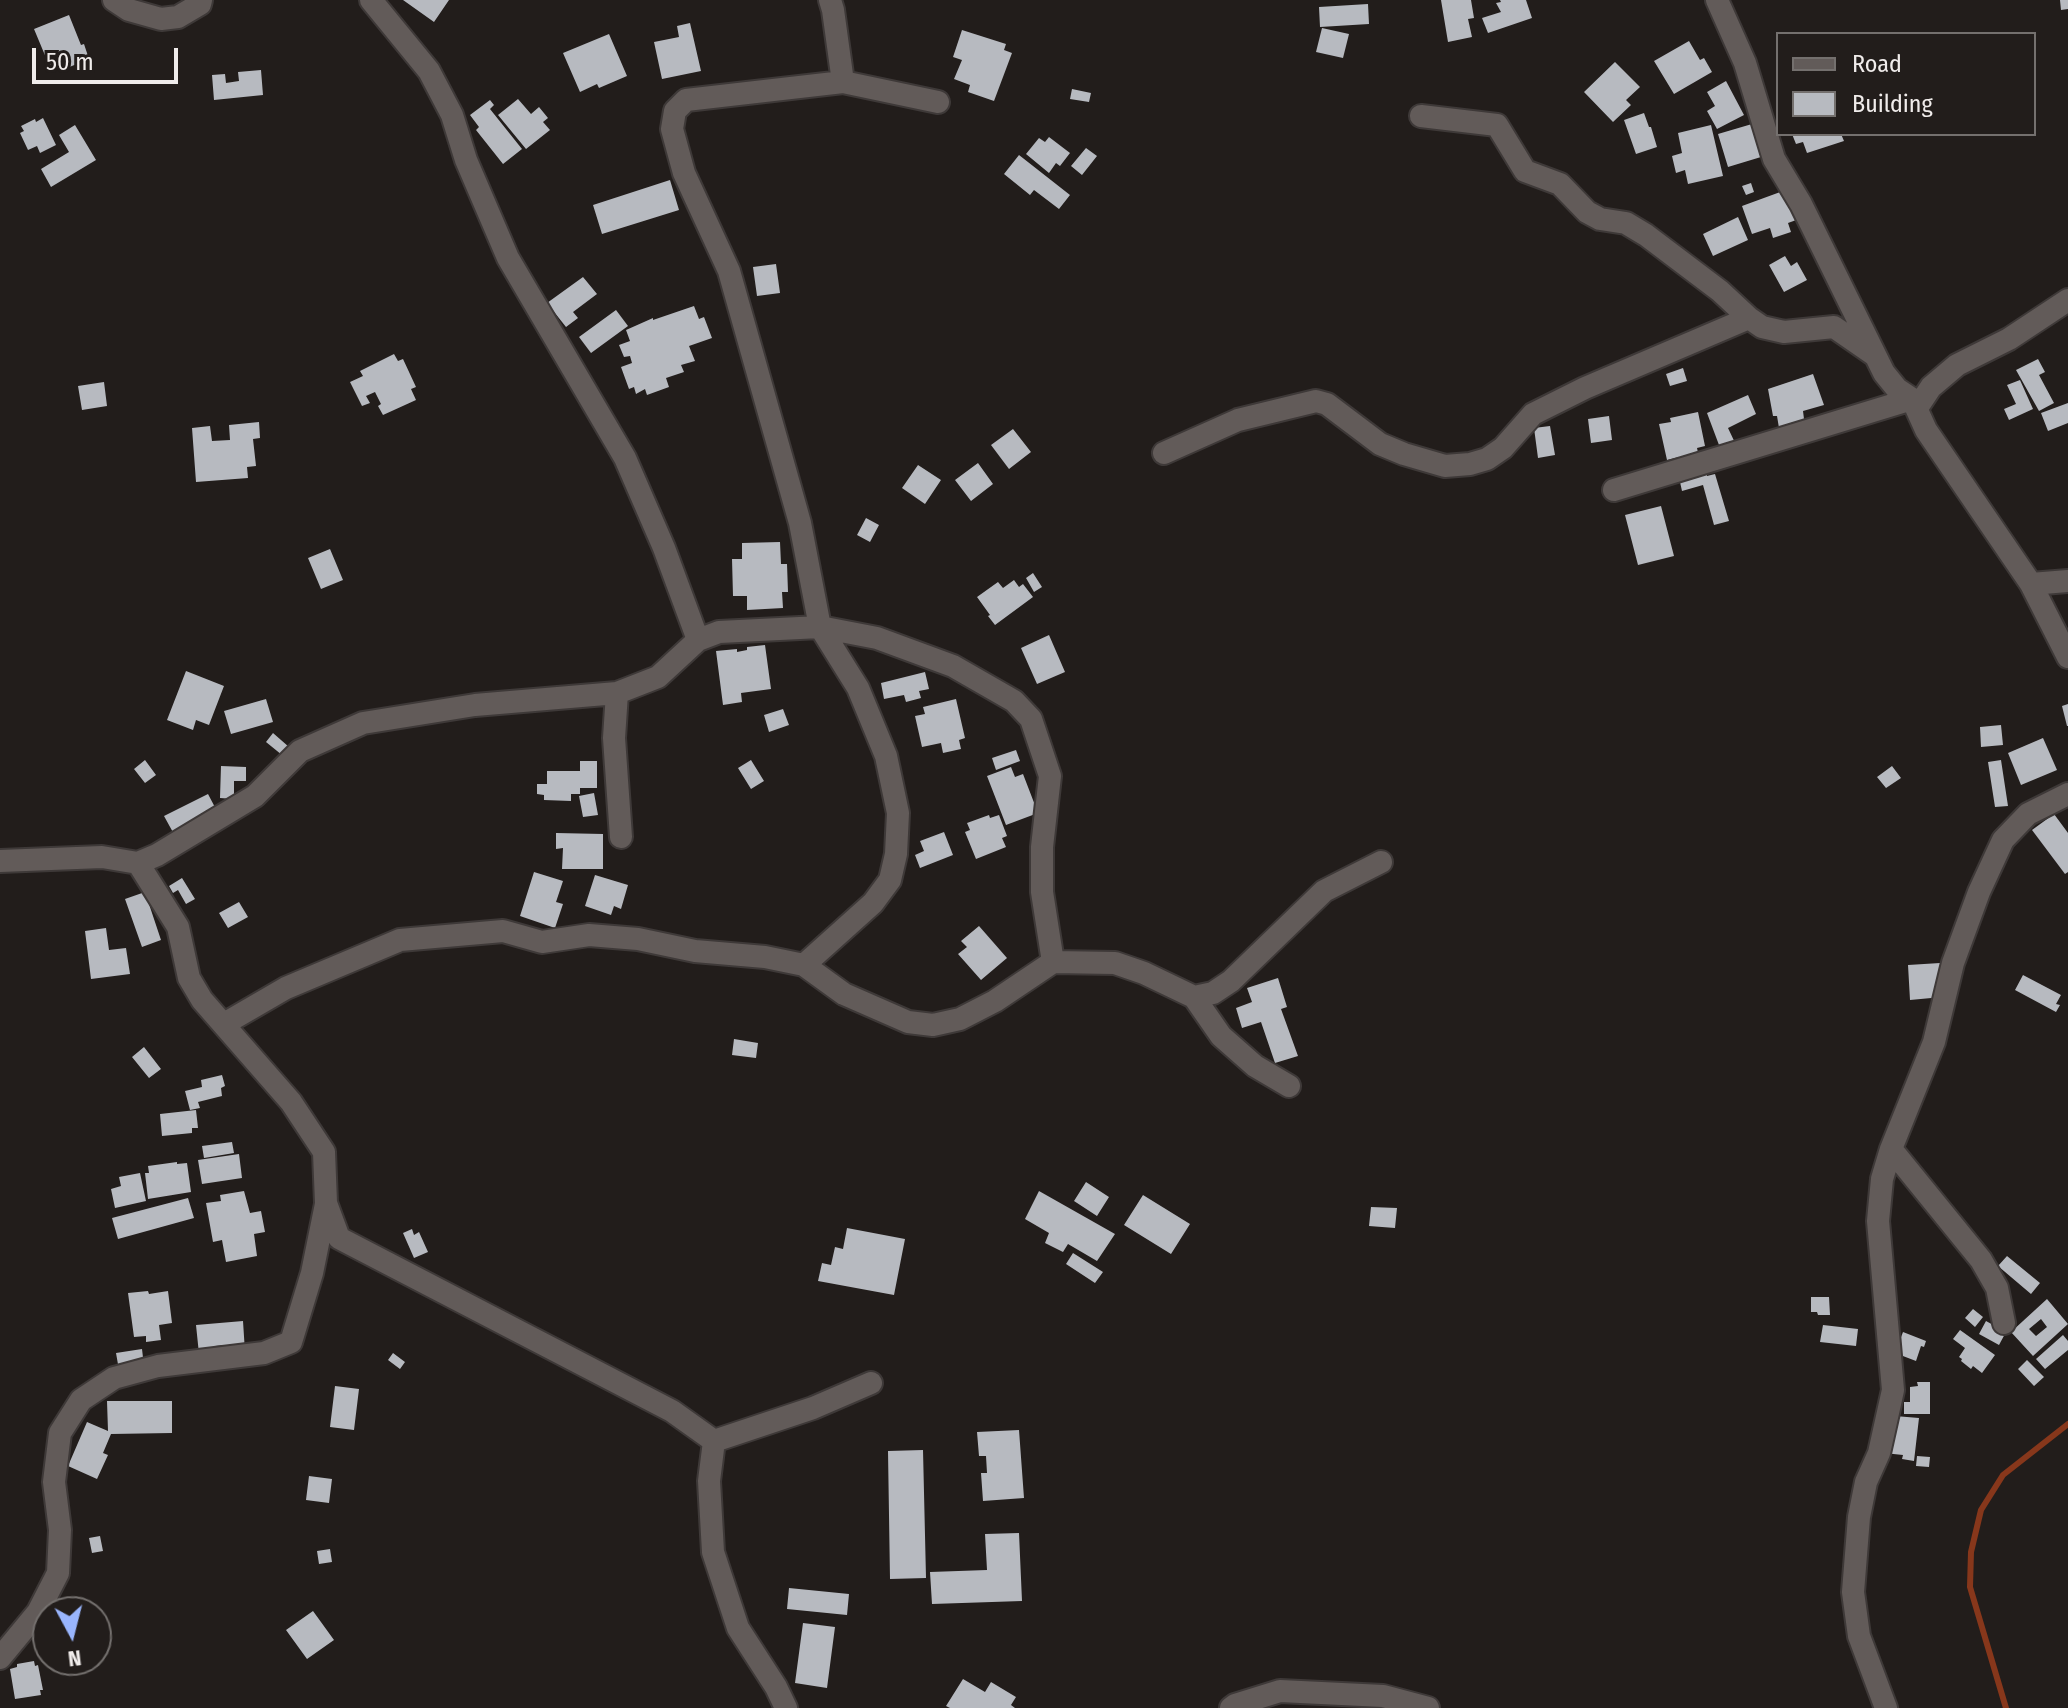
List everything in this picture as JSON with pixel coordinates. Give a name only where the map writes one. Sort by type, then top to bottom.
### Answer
[{"type":"street","points":[[114,0],[129,10],[161,19],[178,17],[200,4],[201,0]]},
{"type":"street","points":[[371,0],[429,71],[441,93],[508,258],[625,458],[664,548],[698,640]]},
{"type":"street","points":[[830,0],[843,82]]},
{"type":"street","points":[[1717,0],[1745,63],[1774,159],[1801,204],[1884,373],[1914,403],[1926,430],[2031,584],[2068,657]]},
{"type":"street","points":[[804,965],[873,903],[890,880],[896,854],[898,813],[886,756],[858,688],[820,627],[800,523],[729,271],[684,173],[672,129],[675,111],[686,100],[843,82],[938,102]]},
{"type":"street","points":[[1421,116],[1497,125],[1525,171],[1560,184],[1587,212],[1600,219],[1626,223],[1646,235],[1762,327],[1784,332],[1834,327],[1877,357]]},
{"type":"street","points":[[1614,490],[1914,403],[1957,365],[2009,339],[2068,300]]},
{"type":"street","points":[[1164,453],[1238,420],[1316,401],[1327,404],[1380,444],[1404,454],[1445,466],[1470,464],[1487,459],[1503,448],[1533,414],[1585,388],[1749,318]]},
{"type":"street","points":[[2031,584],[2068,581]]},
{"type":"street","points":[[0,861],[102,857],[138,863],[157,855],[255,796],[300,751],[363,723],[475,705],[617,693],[658,677],[698,640],[719,632],[820,627],[877,638],[953,666],[1014,701],[1031,719],[1050,776],[1042,847],[1042,892],[1053,962]]},
{"type":"street","points":[[617,693],[614,738],[621,837]]},
{"type":"street","points":[[1886,1708],[1859,1636],[1853,1592],[1859,1517],[1866,1482],[1879,1453],[1893,1390],[1878,1221],[1882,1179],[1934,1042],[1953,963],[1979,892],[2003,840],[2028,814],[2068,794]]},
{"type":"street","points":[[1194,997],[1213,993],[1231,981],[1324,891],[1381,862]]},
{"type":"street","points":[[0,1658],[38,1612],[58,1573],[60,1530],[54,1482],[60,1433],[81,1400],[114,1378],[158,1366],[264,1353],[291,1342],[312,1273],[326,1203],[324,1152],[291,1102],[202,1000],[189,978],[178,927],[138,863]]},
{"type":"street","points":[[224,1024],[286,988],[400,940],[503,931],[542,942],[589,935],[638,939],[695,951],[765,957],[804,965],[844,994],[908,1022],[933,1025],[960,1019],[995,1001],[1053,962],[1115,963],[1194,997],[1221,1036],[1255,1066],[1289,1086]]},
{"type":"street","points":[[1891,1149],[1981,1260],[1997,1288],[2004,1323]]},
{"type":"street","points":[[326,1203],[339,1238],[672,1411],[714,1441]]},
{"type":"street","points":[[714,1441],[813,1408],[871,1383]]},
{"type":"street","points":[[714,1441],[709,1481],[713,1552],[738,1628],[786,1708]]},
{"type":"street","points":[[1231,1708],[1280,1691],[1383,1696],[1428,1708]]},
{"type":"building","points":[[403,0],[449,0],[434,22]]},
{"type":"building","points":[[1441,0],[1471,0],[1474,18],[1468,19],[1472,37],[1448,42]]},
{"type":"building","points":[[1500,0],[1526,0],[1532,18],[1488,33],[1482,18],[1501,12],[1496,3]]},
{"type":"building","points":[[2060,0],[2068,0],[2068,9],[2061,10]]},
{"type":"building","points":[[1368,4],[1369,24],[1320,27],[1319,7]]},
{"type":"building","points":[[69,15],[89,59],[67,68],[63,59],[49,65],[34,29]]},
{"type":"building","points":[[690,23],[701,71],[662,79],[654,42],[679,37],[677,26]]},
{"type":"building","points":[[1322,28],[1349,34],[1343,58],[1316,52]]},
{"type":"building","points":[[962,30],[1006,44],[1004,50],[1012,53],[994,101],[968,92],[970,85],[954,79],[962,60],[953,57]]},
{"type":"building","points":[[609,34],[627,76],[580,92],[563,53]]},
{"type":"building","points":[[1689,41],[1700,60],[1704,58],[1712,72],[1674,94],[1654,61]]},
{"type":"building","points":[[1615,62],[1640,87],[1626,100],[1631,105],[1613,122],[1584,92]]},
{"type":"building","points":[[261,70],[263,95],[214,100],[212,75],[225,74],[226,83],[239,81],[238,72]]},
{"type":"building","points":[[1726,81],[1744,115],[1717,129],[1707,111],[1715,106],[1707,92]]},
{"type":"building","points":[[1072,89],[1091,93],[1089,102],[1070,99]]},
{"type":"building","points":[[518,99],[531,114],[539,107],[548,118],[543,122],[550,130],[526,149],[498,115]]},
{"type":"building","points":[[490,100],[494,105],[490,109],[522,149],[503,164],[476,130],[479,127],[470,115]]},
{"type":"building","points":[[1644,113],[1657,147],[1636,154],[1624,120]]},
{"type":"building","points":[[43,118],[56,145],[40,153],[37,146],[28,150],[20,133],[24,131],[21,126]]},
{"type":"building","points":[[1752,124],[1761,157],[1728,167],[1718,134]]},
{"type":"building","points":[[75,125],[96,160],[51,187],[41,169],[69,152],[59,135]]},
{"type":"building","points":[[1711,125],[1723,176],[1688,184],[1685,170],[1676,173],[1672,156],[1682,153],[1678,133]]},
{"type":"building","points":[[1793,136],[1842,136],[1844,141],[1807,153],[1803,142],[1796,144]]},
{"type":"building","points":[[1049,137],[1070,153],[1060,166],[1056,163],[1049,173],[1026,154],[1039,138],[1045,142]]},
{"type":"building","points":[[1086,148],[1097,156],[1082,175],[1071,166]]},
{"type":"building","points":[[1019,155],[1070,195],[1059,209],[1034,190],[1030,195],[1004,174]]},
{"type":"building","points":[[670,180],[679,210],[602,234],[593,205]]},
{"type":"building","points":[[1751,183],[1754,192],[1746,195],[1742,186]]},
{"type":"building","points":[[1783,191],[1799,219],[1788,223],[1791,232],[1773,238],[1770,228],[1752,234],[1742,206]]},
{"type":"building","points":[[1738,217],[1748,240],[1713,256],[1703,234]]},
{"type":"building","points":[[1785,256],[1791,266],[1797,262],[1807,280],[1784,292],[1769,265]]},
{"type":"building","points":[[776,264],[780,293],[757,296],[753,267]]},
{"type":"building","points":[[583,277],[597,294],[573,312],[578,318],[566,327],[547,303]]},
{"type":"building","points":[[694,306],[699,319],[704,317],[712,338],[689,346],[695,361],[681,365],[684,372],[666,378],[669,387],[647,395],[645,389],[636,394],[634,387],[629,389],[621,367],[632,363],[630,356],[624,357],[619,345],[630,341],[626,330]]},
{"type":"building","points":[[616,310],[628,326],[591,353],[579,337]]},
{"type":"building","points":[[394,354],[398,361],[403,359],[416,387],[411,389],[416,400],[383,415],[375,392],[366,396],[370,403],[362,406],[350,382],[363,376],[360,371]]},
{"type":"building","points":[[2038,359],[2045,372],[2039,375],[2054,403],[2039,411],[2016,370]]},
{"type":"building","points":[[1683,368],[1687,381],[1670,386],[1666,374]]},
{"type":"building","points":[[1813,374],[1824,405],[1803,411],[1805,427],[1780,434],[1768,389]]},
{"type":"building","points":[[2020,380],[2033,409],[2009,420],[2004,409],[2016,404],[2007,385]]},
{"type":"building","points":[[104,382],[107,406],[82,410],[78,386]]},
{"type":"building","points":[[1748,395],[1756,414],[1728,428],[1737,447],[1722,453],[1707,413]]},
{"type":"building","points":[[2068,403],[2068,423],[2048,431],[2041,413]]},
{"type":"building","points":[[1698,412],[1705,446],[1697,448],[1699,457],[1667,460],[1659,424],[1671,422],[1670,418]]},
{"type":"building","points":[[1609,416],[1612,440],[1591,443],[1588,419]]},
{"type":"building","points":[[259,422],[260,438],[253,439],[256,466],[247,467],[248,478],[196,482],[192,428],[210,426],[212,441],[230,440],[229,425]]},
{"type":"building","points":[[1550,426],[1555,455],[1538,458],[1534,428]]},
{"type":"building","points":[[1013,429],[1031,452],[1009,469],[991,445]]},
{"type":"building","points":[[978,463],[993,484],[971,501],[955,480]]},
{"type":"building","points":[[918,465],[941,480],[925,504],[902,488]]},
{"type":"building","points":[[1715,474],[1729,521],[1714,525],[1703,485],[1682,491],[1680,482]]},
{"type":"building","points":[[1661,506],[1674,556],[1638,565],[1625,515]]},
{"type":"building","points":[[866,518],[879,525],[870,542],[857,535]]},
{"type":"building","points":[[780,542],[781,564],[787,564],[788,592],[782,592],[783,608],[747,610],[747,596],[733,596],[732,559],[742,559],[742,543]]},
{"type":"building","points":[[330,549],[343,580],[321,589],[308,558]]},
{"type":"building","points":[[1033,573],[1042,587],[1034,592],[1026,578]]},
{"type":"building","points":[[1014,580],[1019,587],[1023,584],[1033,597],[995,625],[977,597],[998,582],[1003,588]]},
{"type":"building","points":[[1049,635],[1065,672],[1037,684],[1021,648]]},
{"type":"building","points":[[765,645],[771,689],[741,693],[742,702],[723,705],[716,651],[737,649],[737,652],[747,650],[747,647]]},
{"type":"building","points":[[186,671],[224,686],[209,725],[196,720],[193,730],[167,720]]},
{"type":"building","points":[[925,672],[929,689],[919,691],[921,698],[906,702],[904,695],[884,699],[881,683]]},
{"type":"building","points":[[266,699],[273,722],[231,734],[224,711]]},
{"type":"building","points":[[956,699],[965,738],[959,740],[961,749],[943,753],[941,743],[922,747],[915,716],[925,714],[923,707]]},
{"type":"building","points":[[2068,704],[2068,726],[2067,726],[2062,706]]},
{"type":"building","points":[[783,709],[789,725],[769,732],[764,715]]},
{"type":"building","points":[[2001,725],[2003,745],[1981,747],[1980,727]]},
{"type":"building","points":[[273,733],[289,747],[282,755],[266,742]]},
{"type":"building","points":[[2043,738],[2057,770],[2021,785],[2008,753]]},
{"type":"building","points":[[1016,750],[1020,761],[996,770],[992,758]]},
{"type":"building","points":[[145,760],[156,775],[145,783],[134,769]]},
{"type":"building","points":[[751,760],[764,781],[751,789],[738,768]]},
{"type":"building","points":[[2001,760],[2008,806],[1995,807],[1988,762]]},
{"type":"building","points":[[580,761],[597,761],[597,788],[580,788],[580,794],[571,794],[571,801],[544,800],[544,795],[537,794],[537,784],[547,784],[547,771],[580,771]]},
{"type":"building","points":[[221,766],[246,767],[246,781],[234,781],[234,799],[220,798]]},
{"type":"building","points":[[1892,766],[1901,778],[1886,788],[1877,777]]},
{"type":"building","points":[[1011,767],[1015,777],[1023,774],[1038,813],[1006,825],[987,776]]},
{"type":"building","points":[[594,793],[598,815],[583,817],[579,796]]},
{"type":"building","points":[[208,794],[218,813],[175,836],[164,816]]},
{"type":"building","points":[[2054,814],[2068,833],[2068,872],[2065,874],[2032,830]]},
{"type":"building","points":[[989,815],[990,818],[999,815],[1007,836],[1002,838],[1006,847],[976,859],[965,832],[970,830],[967,823]]},
{"type":"building","points":[[944,832],[953,855],[920,868],[915,855],[924,851],[920,841]]},
{"type":"building","points":[[556,833],[603,834],[603,869],[562,869],[563,848],[556,849]]},
{"type":"building","points":[[534,872],[563,881],[556,902],[563,904],[555,928],[520,916]]},
{"type":"building","points":[[595,875],[628,885],[621,909],[614,906],[611,915],[585,906]]},
{"type":"building","points":[[182,878],[195,899],[186,904],[178,890],[173,893],[169,886]]},
{"type":"building","points":[[145,892],[161,940],[142,947],[125,899]]},
{"type":"building","points":[[239,902],[248,917],[228,928],[219,913]]},
{"type":"building","points":[[979,926],[1007,958],[981,980],[958,954],[967,947],[961,941]]},
{"type":"building","points":[[106,928],[109,950],[126,948],[130,974],[91,979],[85,931]]},
{"type":"building","points":[[1940,963],[1942,997],[1910,1000],[1908,965]]},
{"type":"building","points":[[2023,975],[2061,995],[2056,1012],[2015,990]]},
{"type":"building","points":[[1278,978],[1287,1007],[1281,1009],[1298,1056],[1275,1063],[1261,1022],[1242,1028],[1236,1008],[1252,1002],[1247,988]]},
{"type":"building","points":[[734,1039],[758,1043],[756,1058],[732,1055]]},
{"type":"building","points":[[144,1047],[161,1069],[149,1078],[132,1057]]},
{"type":"building","points":[[222,1075],[225,1086],[221,1088],[222,1096],[198,1102],[200,1108],[190,1110],[185,1091],[202,1087],[201,1080]]},
{"type":"building","points":[[196,1110],[198,1128],[192,1128],[192,1133],[162,1136],[160,1114]]},
{"type":"building","points":[[232,1142],[234,1153],[204,1158],[202,1146]]},
{"type":"building","points":[[239,1154],[242,1178],[202,1184],[198,1160]]},
{"type":"building","points":[[187,1163],[191,1192],[148,1199],[145,1173],[149,1173],[148,1166]]},
{"type":"building","points":[[140,1173],[146,1201],[115,1208],[111,1189],[121,1186],[119,1177]]},
{"type":"building","points":[[1086,1182],[1109,1197],[1097,1216],[1074,1201]]},
{"type":"building","points":[[244,1191],[250,1213],[261,1211],[265,1232],[254,1234],[257,1256],[226,1262],[222,1240],[213,1242],[206,1203],[221,1201],[220,1195]]},
{"type":"building","points":[[1039,1191],[1115,1234],[1097,1261],[1068,1244],[1063,1252],[1045,1243],[1049,1233],[1025,1219]]},
{"type":"building","points":[[1143,1195],[1190,1224],[1171,1254],[1124,1225]]},
{"type":"building","points":[[188,1198],[194,1218],[118,1239],[112,1218]]},
{"type":"building","points":[[1371,1207],[1397,1208],[1395,1228],[1369,1226]]},
{"type":"building","points":[[847,1228],[905,1239],[894,1295],[818,1281],[822,1263],[831,1265],[835,1247],[843,1249]]},
{"type":"building","points":[[412,1229],[414,1235],[419,1232],[428,1252],[414,1258],[403,1233]]},
{"type":"building","points":[[1073,1253],[1103,1272],[1095,1283],[1066,1264]]},
{"type":"building","points":[[2007,1256],[2040,1283],[2031,1294],[1998,1266]]},
{"type":"building","points":[[148,1291],[149,1294],[168,1291],[172,1323],[159,1325],[161,1340],[146,1342],[146,1336],[134,1337],[128,1293]]},
{"type":"building","points":[[1811,1297],[1829,1297],[1830,1315],[1811,1312]]},
{"type":"building","points":[[2047,1299],[2068,1324],[2033,1356],[2011,1332]],"holes":[[[2041,1319],[2047,1327],[2036,1336],[2029,1329]]]},
{"type":"building","points":[[1973,1309],[1983,1317],[1975,1327],[1965,1318]]},
{"type":"building","points":[[243,1321],[245,1352],[226,1354],[226,1345],[215,1346],[215,1352],[199,1354],[196,1325]]},
{"type":"building","points":[[1986,1321],[2006,1332],[1999,1345],[1979,1334]]},
{"type":"building","points":[[1823,1325],[1858,1329],[1856,1346],[1820,1342]]},
{"type":"building","points":[[1960,1330],[1995,1355],[1982,1373],[1961,1361],[1959,1357],[1965,1348],[1953,1339]]},
{"type":"building","points":[[1903,1332],[1926,1341],[1916,1361],[1895,1353]]},
{"type":"building","points":[[2063,1335],[2068,1341],[2068,1350],[2045,1369],[2036,1359]]},
{"type":"building","points":[[142,1349],[144,1366],[119,1370],[116,1353]]},
{"type":"building","points":[[393,1353],[405,1362],[400,1369],[388,1360]]},
{"type":"building","points":[[2027,1360],[2044,1377],[2034,1386],[2018,1369]]},
{"type":"building","points":[[1917,1382],[1930,1382],[1930,1414],[1904,1414],[1904,1402],[1910,1402],[1910,1387],[1918,1386]]},
{"type":"building","points":[[335,1386],[359,1389],[354,1430],[330,1427]]},
{"type":"building","points":[[107,1401],[172,1401],[172,1433],[111,1434],[103,1453],[108,1455],[97,1479],[68,1466],[87,1422],[108,1431]]},
{"type":"building","points":[[1895,1416],[1919,1418],[1914,1461],[1902,1459],[1903,1455],[1884,1453]]},
{"type":"building","points":[[1019,1430],[1024,1498],[983,1501],[981,1473],[987,1473],[986,1456],[979,1456],[977,1432]]},
{"type":"building","points":[[923,1450],[926,1578],[890,1579],[888,1451]]},
{"type":"building","points":[[1917,1456],[1930,1457],[1929,1467],[1916,1466]]},
{"type":"building","points":[[309,1476],[332,1479],[329,1503],[306,1500]]},
{"type":"building","points":[[1019,1533],[1022,1601],[932,1604],[930,1572],[987,1570],[985,1534]]},
{"type":"building","points":[[100,1536],[103,1551],[92,1553],[89,1538]]},
{"type":"building","points":[[330,1549],[332,1562],[319,1564],[317,1551]]},
{"type":"building","points":[[789,1588],[849,1594],[847,1615],[787,1609]]},
{"type":"building","points":[[313,1611],[334,1640],[307,1659],[286,1630]]},
{"type":"building","points":[[803,1623],[835,1627],[827,1688],[795,1683]]},
{"type":"building","points":[[32,1661],[32,1676],[40,1676],[41,1695],[15,1699],[10,1669],[17,1667],[17,1664]]},
{"type":"building","points":[[963,1679],[985,1692],[991,1682],[1016,1697],[1011,1705],[1015,1708],[946,1706]]},
{"type":"waterway","points":[[2006,1708],[1970,1587],[1971,1552],[1981,1510],[2003,1475],[2068,1424]]}]
